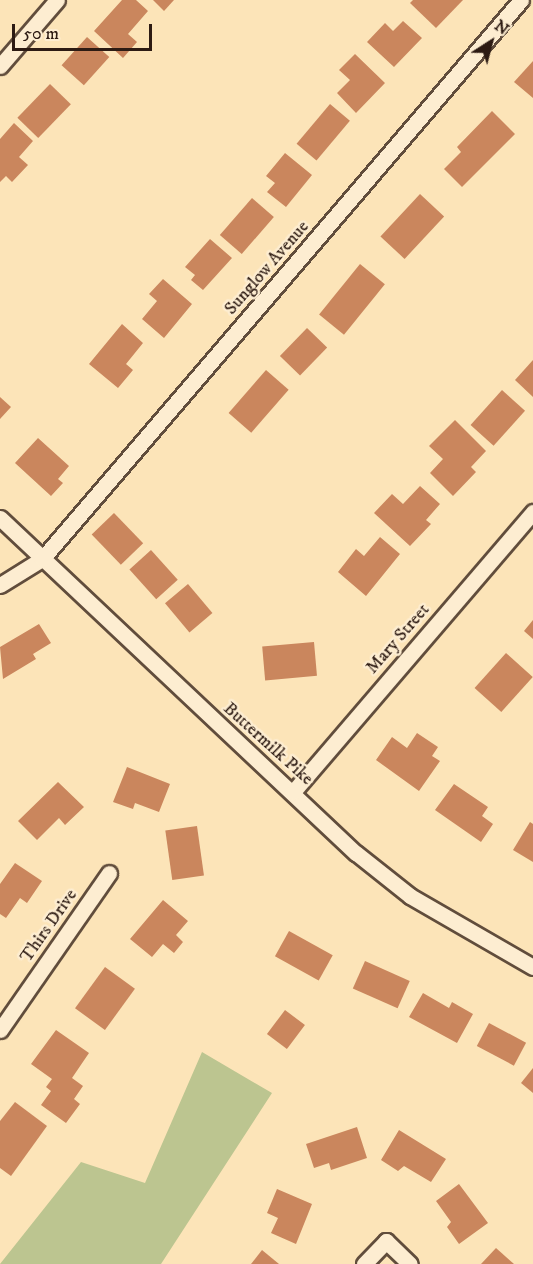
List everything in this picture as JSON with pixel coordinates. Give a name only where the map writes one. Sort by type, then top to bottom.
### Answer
[{"type":"street","points":[[0,66],[57,0]]},
{"type":"street","name":"Sunglow Avenue","points":[[0,585],[42,559],[521,0]]},
{"type":"street","name":"Mary Street","points":[[292,792],[533,512]]},
{"type":"street","name":"Buttermilk Pike","points":[[0,518],[356,853],[410,896],[533,967]]},
{"type":"street","name":"Thirs Drive","points":[[0,1030],[109,873]]},
{"type":"street","points":[[364,1264],[386,1240],[410,1264]]},
{"type":"green space","points":[[202,1052],[272,1093],[161,1264],[0,1264],[81,1162],[145,1183]]},
{"type":"building","points":[[122,0],[136,0],[148,11],[128,34],[137,42],[123,58],[94,31]]},
{"type":"building","points":[[153,0],[174,0],[164,11]]},
{"type":"building","points":[[413,0],[463,0],[436,28],[410,3]]},
{"type":"building","points":[[403,21],[422,38],[394,67],[367,42],[385,23],[393,31]]},
{"type":"building","points":[[87,37],[109,57],[84,85],[62,65]]},
{"type":"building","points":[[355,54],[385,83],[356,113],[337,93],[350,80],[339,70]]},
{"type":"building","points":[[533,61],[533,98],[514,82]]},
{"type":"building","points":[[50,84],[71,104],[38,138],[17,118]]},
{"type":"building","points":[[330,104],[350,121],[316,161],[297,144]]},
{"type":"building","points":[[492,111],[515,134],[462,187],[444,169],[461,152],[457,147]]},
{"type":"building","points":[[14,123],[33,141],[19,157],[28,165],[12,182],[6,176],[0,182],[0,139]]},
{"type":"building","points":[[285,153],[312,175],[286,207],[267,192],[275,183],[266,176]]},
{"type":"building","points":[[420,194],[444,217],[405,259],[380,236]]},
{"type":"building","points":[[252,198],[274,217],[242,254],[220,235]]},
{"type":"building","points":[[210,239],[232,258],[203,290],[191,280],[195,275],[185,267]]},
{"type":"building","points":[[360,264],[385,284],[344,335],[319,315]]},
{"type":"building","points":[[163,279],[192,304],[164,338],[142,319],[157,301],[149,294]]},
{"type":"building","points":[[122,324],[143,343],[126,364],[133,370],[118,388],[89,364]]},
{"type":"building","points":[[307,328],[327,347],[300,376],[280,356]]},
{"type":"building","points":[[533,360],[533,397],[515,380]]},
{"type":"building","points":[[266,370],[289,390],[251,433],[229,413]]},
{"type":"building","points":[[502,390],[525,411],[494,446],[471,425]]},
{"type":"building","points":[[0,397],[11,407],[0,419]]},
{"type":"building","points":[[455,420],[486,451],[471,467],[476,472],[453,496],[430,473],[443,459],[429,446]]},
{"type":"building","points":[[38,438],[69,466],[58,479],[63,483],[51,496],[15,463]]},
{"type":"building","points":[[420,486],[440,504],[426,520],[431,524],[410,546],[374,513],[392,494],[403,504]]},
{"type":"building","points":[[114,513],[143,543],[121,565],[92,535]]},
{"type":"building","points":[[380,537],[400,554],[366,596],[338,572],[356,549],[364,556]]},
{"type":"building","points":[[151,550],[178,580],[156,599],[129,569]]},
{"type":"building","points":[[188,584],[212,613],[189,632],[165,603]]},
{"type":"building","points":[[533,620],[533,639],[524,631]]},
{"type":"building","points":[[39,624],[51,643],[33,654],[36,659],[3,679],[0,647]]},
{"type":"building","points":[[314,642],[317,676],[265,680],[262,647]]},
{"type":"building","points":[[506,653],[533,677],[501,712],[475,688]]},
{"type":"building","points":[[417,733],[438,747],[432,756],[440,761],[419,791],[376,760],[392,737],[407,748]]},
{"type":"building","points":[[127,767],[170,784],[159,812],[135,803],[133,809],[113,802]]},
{"type":"building","points":[[58,782],[84,807],[65,825],[59,818],[37,840],[18,821]]},
{"type":"building","points":[[454,784],[488,807],[482,816],[493,824],[481,842],[435,810]]},
{"type":"building","points":[[530,822],[533,824],[533,862],[513,850]]},
{"type":"building","points":[[197,826],[204,876],[172,880],[165,830]]},
{"type":"building","points":[[15,863],[42,881],[27,903],[20,898],[6,918],[0,914],[0,884]]},
{"type":"building","points":[[163,900],[188,921],[176,935],[183,942],[174,953],[163,944],[152,957],[130,939]]},
{"type":"building","points":[[289,931],[333,955],[319,981],[275,956]]},
{"type":"building","points":[[365,961],[410,981],[398,1008],[353,988]]},
{"type":"building","points":[[105,967],[135,989],[105,1030],[75,1008]]},
{"type":"building","points":[[423,993],[449,1008],[452,1002],[473,1014],[457,1043],[409,1017]]},
{"type":"building","points":[[285,1010],[305,1025],[287,1049],[267,1034]]},
{"type":"building","points":[[489,1023],[526,1043],[514,1066],[477,1046]]},
{"type":"building","points":[[56,1030],[89,1053],[72,1078],[83,1086],[74,1099],[80,1104],[66,1123],[41,1105],[51,1091],[46,1087],[52,1079],[31,1064]]},
{"type":"building","points":[[533,1068],[533,1093],[521,1083]]},
{"type":"building","points":[[15,1102],[47,1126],[11,1176],[0,1168],[0,1121]]},
{"type":"building","points":[[357,1127],[367,1158],[331,1170],[329,1163],[314,1168],[306,1144]]},
{"type":"building","points":[[399,1130],[446,1159],[431,1182],[404,1166],[398,1171],[381,1160]]},
{"type":"building","points":[[459,1184],[488,1223],[459,1244],[447,1227],[451,1222],[436,1201]]},
{"type":"building","points":[[277,1189],[312,1204],[296,1244],[271,1233],[278,1218],[267,1213]]},
{"type":"building","points":[[496,1248],[514,1264],[481,1264]]},
{"type":"building","points":[[262,1250],[279,1264],[251,1264]]}]
